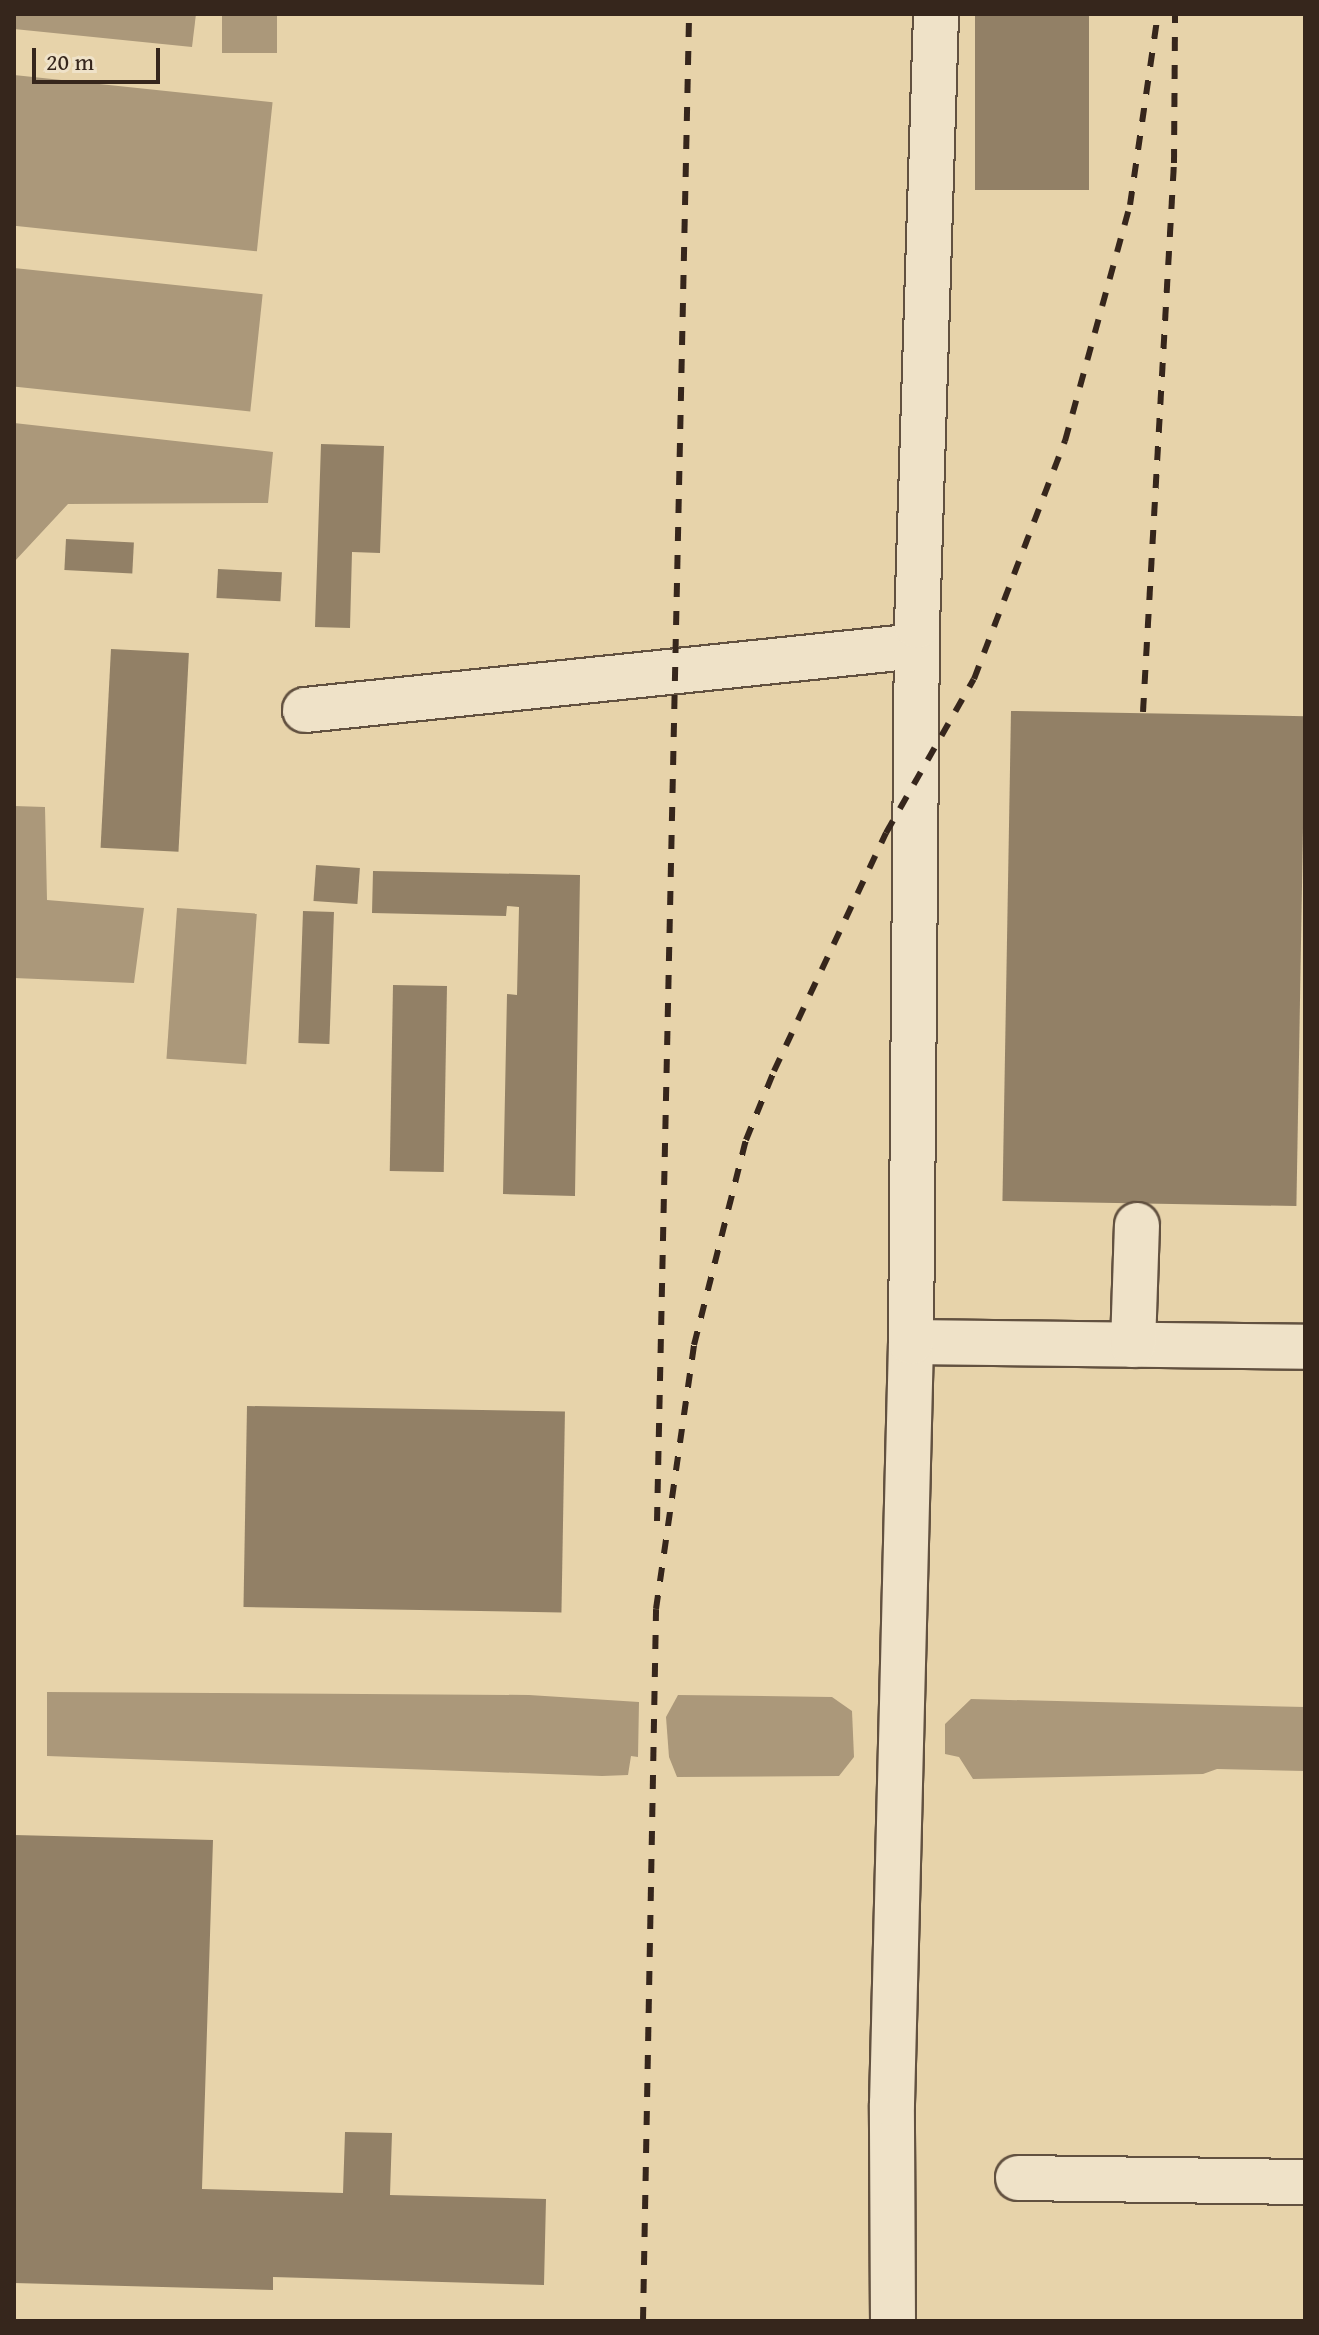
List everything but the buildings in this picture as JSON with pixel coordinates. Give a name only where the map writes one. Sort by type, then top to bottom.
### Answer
[{"type":"street","points":[[893,2321],[892,2104],[911,1342],[917,646],[936,14]]},
{"type":"street","points":[[305,710],[917,646]]},
{"type":"street","points":[[1133,1345],[1137,1225]]},
{"type":"street","points":[[911,1342],[1305,1347]]},
{"type":"street","points":[[1018,2178],[1305,2182]]},
{"type":"shaded area","points":[[14,14],[196,14],[192,47],[14,29]]},
{"type":"shaded area","points":[[222,14],[277,14],[277,53],[222,53]]},
{"type":"shaded area","points":[[14,75],[273,102],[257,251],[14,226]]},
{"type":"shaded area","points":[[14,268],[263,294],[250,411],[14,387]]},
{"type":"shaded area","points":[[14,423],[273,452],[268,503],[68,504],[14,562]]},
{"type":"shaded area","points":[[14,806],[45,807],[47,900],[144,908],[134,983],[14,978]]},
{"type":"shaded area","points":[[177,908],[257,914],[246,1064],[166,1059]]},
{"type":"shaded area","points":[[47,1692],[529,1695],[639,1702],[638,1757],[631,1756],[628,1775],[602,1776],[47,1756]]},
{"type":"shaded area","points":[[678,1695],[832,1697],[852,1711],[854,1757],[839,1776],[677,1777],[669,1757],[666,1717]]},
{"type":"shaded area","points":[[971,1699],[1305,1707],[1305,1771],[1217,1769],[1203,1774],[973,1779],[959,1757],[945,1754],[945,1724]]},
{"type":"railway","points":[[657,1521],[689,14]]},
{"type":"railway","points":[[643,2321],[656,1609],[694,1345],[746,1140],[774,1071],[886,833],[974,679],[1065,441],[1130,205],[1158,14]]},
{"type":"railway","points":[[1143,712],[1174,163],[1175,14]]}]
